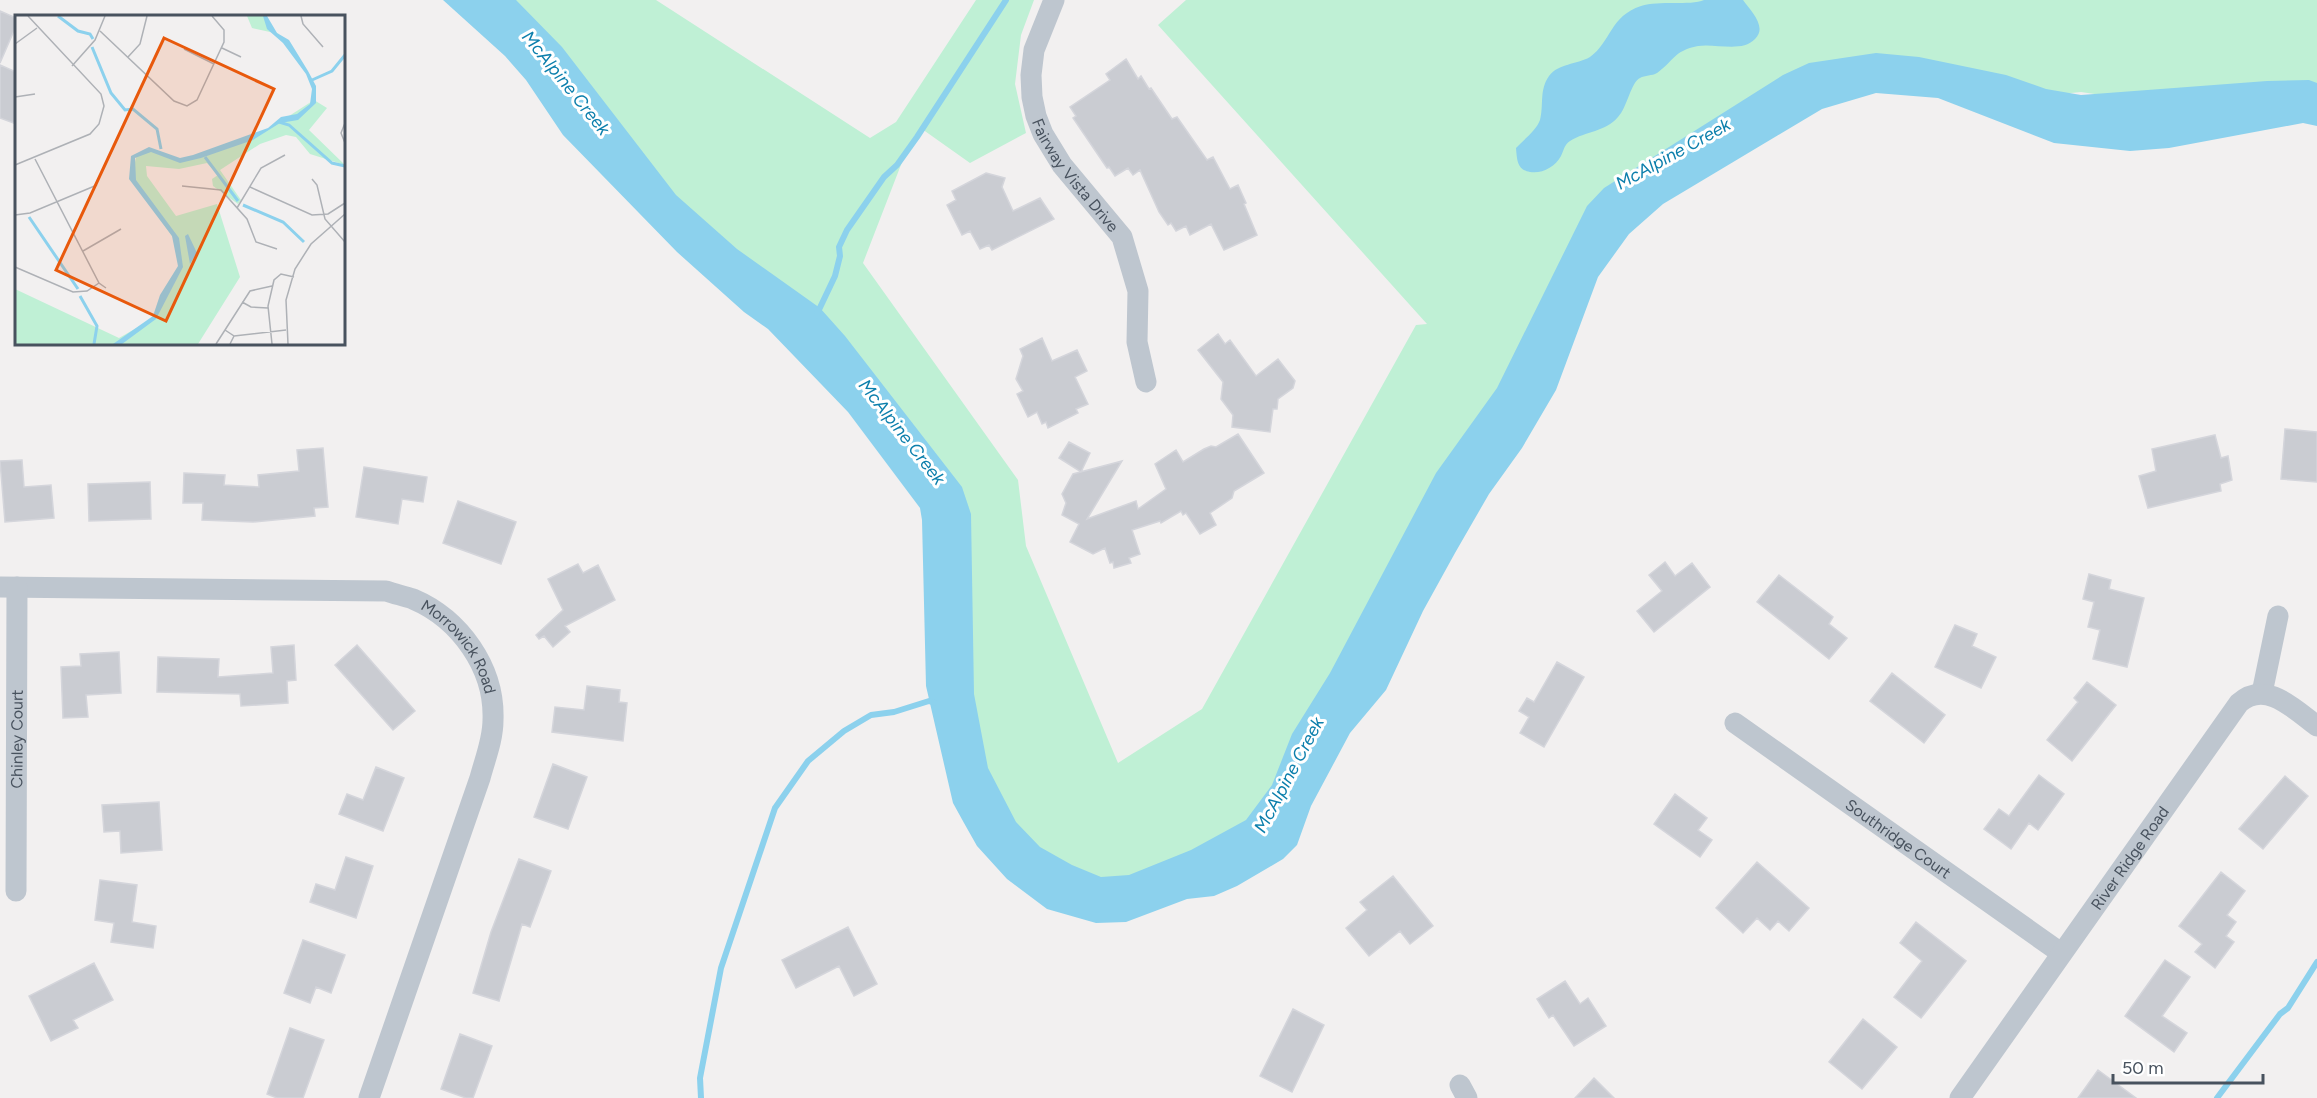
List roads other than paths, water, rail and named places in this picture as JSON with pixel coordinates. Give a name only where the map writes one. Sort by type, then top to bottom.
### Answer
[{"type":"street","name":"Fairway Vista Drive","points":[[1054,0],[1034,51],[1031,75],[1036,116],[1043,134],[1062,165],[1122,237],[1138,291],[1137,342],[1146,382]]},
{"type":"street","name":"Chinley Court","points":[[9,587],[16,891]]},
{"type":"street","name":"Morrowick Road","points":[[9,587],[386,591],[413,600],[438,614],[460,632],[472,647],[490,690],[492,735],[480,778],[369,1098]]},
{"type":"street","points":[[2278,616],[2262,693],[2276,696],[2317,726]]},
{"type":"street","name":"River Ridge Road","points":[[1960,1098],[2239,703],[2262,693]]},
{"type":"street","name":"Southridge Court","points":[[1736,723],[2061,953]]},
{"type":"water","name":"McAlpine Creek","points":[[443,0],[516,0],[562,47],[676,195],[737,249],[820,308],[845,336],[962,487],[971,514],[974,694],[988,768],[1016,822],[1040,847],[1072,865],[1101,877],[1129,875],[1191,850],[1246,820],[1272,785],[1292,734],[1330,673],[1436,473],[1497,388],[1587,206],[1604,188],[1783,75],[1809,63],[1876,53],[1919,57],[2006,75],[2046,89],[2081,95],[2309,80],[2317,83],[2317,126],[2303,123],[2169,148],[2130,151],[2054,143],[1938,98],[1876,93],[1822,109],[1663,204],[1629,234],[1598,277],[1556,390],[1522,448],[1489,494],[1455,553],[1423,611],[1386,690],[1350,733],[1311,806],[1297,845],[1283,859],[1237,886],[1214,896],[1187,899],[1126,922],[1096,923],[1047,909],[1007,879],[977,846],[953,803],[926,686],[920,508],[848,412],[768,329],[744,312],[677,252],[563,135],[526,80],[505,56]]},
{"type":"water","points":[[1704,0],[1743,0],[1759,24],[1759,34],[1743,46],[1705,45],[1683,51],[1657,73],[1637,80],[1618,117],[1601,129],[1570,141],[1552,166],[1544,171],[1535,172],[1526,171],[1520,167],[1516,148],[1533,131],[1540,120],[1544,87],[1553,72],[1563,66],[1590,57],[1623,16],[1631,10],[1648,4],[1691,3]]},
{"type":"waterway","points":[[816,316],[835,276],[840,256],[839,247],[847,230],[884,177],[897,165],[917,137],[1006,0]]},
{"type":"waterway","points":[[701,1098],[700,1078],[721,968],[775,808],[808,761],[844,731],[871,715],[894,712],[929,701],[935,703]]},
{"type":"waterway","points":[[2217,1098],[2280,1014],[2288,1008],[2317,962]]}]
